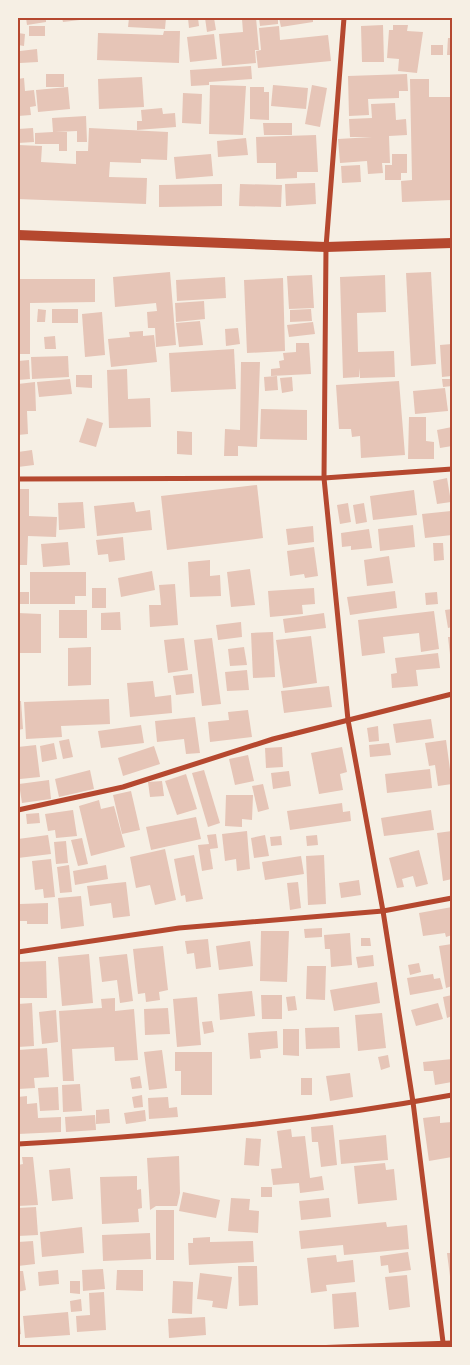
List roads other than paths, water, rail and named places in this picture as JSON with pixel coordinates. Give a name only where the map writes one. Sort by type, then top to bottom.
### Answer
[{"type":"main road","points":[[18,235],[326,247],[452,243]]},
{"type":"street","points":[[344,18],[326,247],[324,478],[348,720],[383,911],[413,1102],[443,1342]]},
{"type":"street","points":[[18,479],[324,478],[452,469]]},
{"type":"street","points":[[18,810],[123,787],[273,738],[452,694]]},
{"type":"street","points":[[18,952],[179,928],[383,911],[452,898]]},
{"type":"street","points":[[18,1144],[93,1140],[215,1127],[413,1102],[452,1095]]},
{"type":"street","points":[[312,1348],[452,1343]]}]
